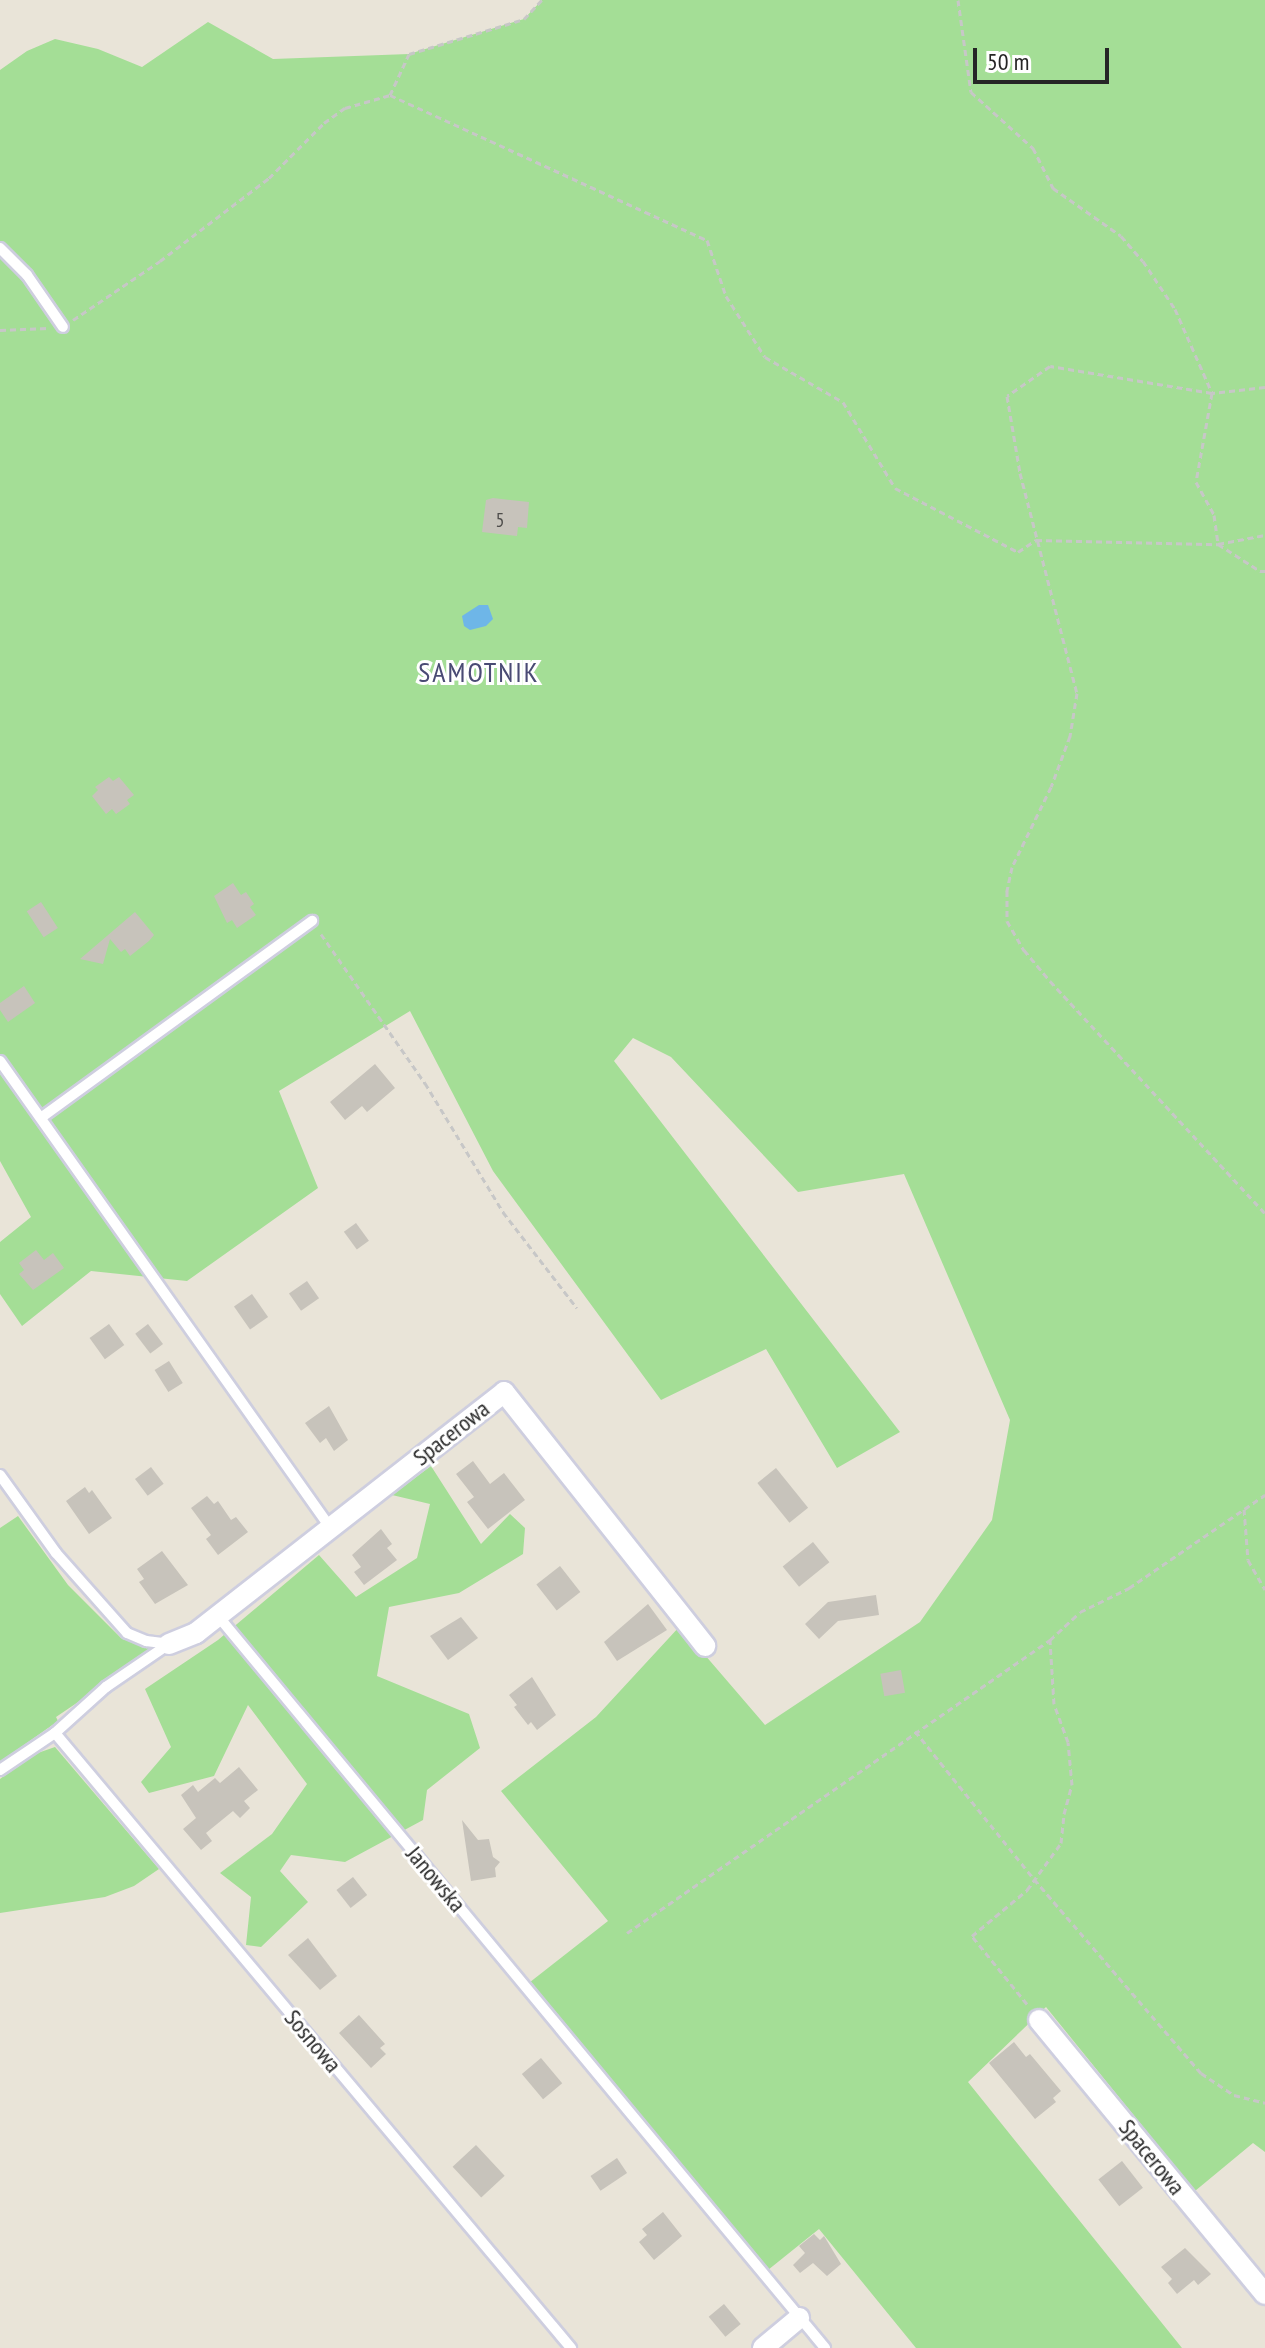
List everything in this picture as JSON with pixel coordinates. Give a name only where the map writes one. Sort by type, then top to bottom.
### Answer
[{"type":"street","name":"Spacerowa","points":[[218,1616],[504,1392],[705,1646]]},
{"type":"street","points":[[169,1644],[196,1633],[218,1616]]},
{"type":"street","name":"Spacerowa","points":[[1039,2020],[1265,2294]]},
{"type":"street","points":[[763,2348],[799,2318]]},
{"type":"lane","points":[[0,248],[27,275],[63,327]]},
{"type":"lane","points":[[42,1117],[312,921]]},
{"type":"lane","points":[[0,1061],[330,1527]]},
{"type":"lane","points":[[0,1475],[56,1553],[127,1633],[146,1641],[169,1644]]},
{"type":"lane","name":"Janowska","points":[[218,1616],[825,2348]]},
{"type":"lane","points":[[0,1770],[55,1733],[106,1687],[169,1644]]},
{"type":"lane","name":"Sosnowa","points":[[55,1733],[571,2348]]},
{"type":"path","points":[[390,95],[409,54],[524,19],[542,0]]},
{"type":"path","points":[[958,0],[971,92],[1033,148],[1053,188],[1121,236],[1143,261],[1175,309],[1212,393],[1196,482],[1214,515],[1218,544],[1260,571],[1265,571]]},
{"type":"path","points":[[0,330],[63,327],[160,261],[269,178],[324,123],[345,108],[390,95],[707,240],[726,296],[765,357],[843,402],[895,488],[1018,552],[1036,540],[1218,544],[1265,535]]},
{"type":"path","points":[[1265,387],[1212,393],[1050,366],[1007,396],[1020,473],[1077,693],[1065,749],[1012,867],[1007,891],[1007,921],[1050,981],[1265,1213]]},
{"type":"path","points":[[312,921],[425,1083],[503,1212],[577,1308]]},
{"type":"path","points":[[627,1933],[1050,1640],[1080,1612],[1167,1565],[1265,1495]]},
{"type":"path","points":[[1244,1509],[1248,1560],[1265,1590]]},
{"type":"path","points":[[1039,2020],[972,1936],[1034,1879],[1061,1843],[1064,1814],[1072,1785],[1068,1742],[1054,1704],[1050,1640]]},
{"type":"path","points":[[915,1731],[1034,1879],[1201,2073],[1234,2095],[1265,2103]]},
{"type":"green space","points":[[542,0],[1265,0],[1265,2152],[1253,2143],[1195,2191],[1046,2007],[968,2082],[1182,2348],[916,2348],[819,2229],[763,2274],[525,1986],[608,1921],[501,1791],[596,1717],[680,1626],[765,1725],[920,1622],[992,1520],[1010,1420],[904,1174],[798,1192],[671,1057],[633,1038],[614,1061],[900,1432],[837,1468],[766,1349],[661,1400],[493,1171],[410,1011],[279,1091],[318,1188],[187,1281],[91,1271],[22,1326],[0,1294],[0,1242],[31,1217],[0,1161],[0,70],[27,51],[55,39],[98,49],[142,67],[208,22],[273,59],[409,54],[524,19]]},
{"type":"green space","points":[[431,1466],[481,1544],[510,1514],[525,1528],[523,1554],[459,1593],[389,1607],[377,1676],[469,1714],[480,1748],[427,1790],[423,1820],[345,1862],[291,1855],[280,1871],[308,1902],[261,1947],[246,1945],[251,1897],[220,1873],[272,1834],[307,1784],[248,1705],[214,1776],[149,1793],[141,1782],[171,1747],[145,1689],[218,1640],[319,1555],[356,1597],[417,1558],[430,1504],[392,1495]]},
{"type":"green space","points":[[18,1516],[68,1585],[121,1638],[158,1648],[56,1717],[58,1721],[0,1762],[0,1528]]},
{"type":"green space","points":[[55,1747],[159,1869],[134,1886],[105,1897],[0,1913],[0,1779],[32,1755]]},
{"type":"water","points":[[479,605],[488,605],[493,619],[486,626],[470,630],[464,626],[462,616]]},
{"type":"building","points":[[486,500],[529,502],[527,528],[518,527],[517,536],[482,532]]},
{"type":"building","points":[[109,777],[113,781],[119,777],[134,795],[127,800],[130,804],[116,814],[112,809],[106,814],[92,796],[98,790],[95,787]]},
{"type":"building","points":[[233,883],[241,895],[246,892],[254,904],[250,907],[256,915],[237,928],[232,920],[227,923],[214,896]]},
{"type":"building","points":[[41,902],[58,928],[44,937],[27,911]]},
{"type":"building","points":[[135,912],[154,935],[149,941],[130,956],[125,949],[121,952],[110,939],[103,964],[80,959]]},
{"type":"building","points":[[24,986],[35,1003],[8,1022],[0,1010],[0,1003]]},
{"type":"building","points":[[375,1064],[395,1088],[367,1112],[362,1106],[345,1120],[330,1102]]},
{"type":"building","points":[[356,1223],[369,1241],[357,1250],[344,1232]]},
{"type":"building","points":[[36,1250],[44,1260],[53,1253],[64,1268],[33,1290],[19,1274],[24,1270],[19,1263]]},
{"type":"building","points":[[307,1281],[319,1298],[301,1311],[289,1294]]},
{"type":"building","points":[[252,1294],[268,1317],[250,1330],[234,1307]]},
{"type":"building","points":[[109,1324],[124,1345],[105,1359],[90,1338]]},
{"type":"building","points":[[148,1324],[163,1344],[150,1354],[135,1334]]},
{"type":"building","points":[[169,1361],[183,1383],[168,1392],[155,1370]]},
{"type":"building","points":[[329,1406],[348,1440],[334,1451],[326,1438],[320,1443],[305,1423]]},
{"type":"building","points":[[473,1461],[490,1484],[504,1473],[525,1500],[488,1529],[467,1502],[474,1497],[456,1474]]},
{"type":"building","points":[[151,1467],[164,1484],[148,1496],[135,1479]]},
{"type":"building","points":[[776,1468],[808,1508],[789,1523],[757,1483]]},
{"type":"building","points":[[85,1487],[89,1493],[92,1490],[112,1518],[89,1534],[66,1501]]},
{"type":"building","points":[[207,1496],[214,1504],[218,1501],[231,1520],[236,1517],[248,1532],[218,1555],[206,1539],[211,1535],[191,1508]]},
{"type":"building","points":[[381,1529],[392,1544],[387,1548],[397,1560],[364,1585],[354,1572],[361,1567],[352,1555]]},
{"type":"building","points":[[813,1542],[829,1562],[799,1587],[783,1567]]},
{"type":"building","points":[[162,1551],[188,1585],[155,1604],[139,1582],[144,1579],[137,1569]]},
{"type":"building","points":[[560,1566],[580,1592],[557,1610],[536,1584]]},
{"type":"building","points":[[876,1595],[879,1615],[838,1621],[819,1639],[805,1624],[828,1602]]},
{"type":"building","points":[[648,1604],[667,1630],[617,1661],[604,1642]]},
{"type":"building","points":[[461,1617],[478,1638],[448,1660],[430,1636]]},
{"type":"building","points":[[901,1670],[905,1693],[884,1696],[880,1674]]},
{"type":"building","points":[[532,1677],[556,1715],[537,1730],[531,1722],[528,1725],[509,1695]]},
{"type":"building","points":[[239,1767],[258,1790],[244,1801],[250,1808],[240,1818],[233,1811],[206,1833],[212,1841],[201,1850],[183,1829],[196,1818],[181,1795],[193,1785],[198,1792],[215,1778],[220,1783]]},
{"type":"building","points":[[462,1820],[478,1840],[489,1839],[493,1857],[500,1862],[495,1868],[496,1877],[471,1881]]},
{"type":"building","points":[[353,1877],[367,1895],[351,1908],[336,1890]]},
{"type":"building","points":[[308,1938],[337,1976],[320,1990],[288,1955]]},
{"type":"building","points":[[359,2015],[385,2044],[380,2048],[386,2054],[371,2068],[339,2033]]},
{"type":"building","points":[[1014,2042],[1026,2057],[1030,2054],[1061,2091],[1053,2098],[1056,2102],[1035,2119],[989,2063]]},
{"type":"building","points":[[541,2058],[562,2083],[543,2099],[522,2074]]},
{"type":"building","points":[[476,2145],[505,2176],[481,2198],[453,2167]]},
{"type":"building","points":[[617,2158],[627,2173],[601,2191],[590,2176]]},
{"type":"building","points":[[1122,2161],[1143,2188],[1119,2206],[1098,2179]]},
{"type":"building","points":[[663,2212],[682,2236],[654,2260],[639,2242],[647,2235],[642,2229]]},
{"type":"building","points":[[814,2234],[820,2240],[824,2236],[841,2264],[827,2276],[813,2263],[800,2273],[793,2265],[805,2253],[799,2246]]},
{"type":"building","points":[[1185,2248],[1211,2274],[1198,2285],[1194,2280],[1177,2294],[1168,2283],[1172,2279],[1161,2267]]},
{"type":"building","points":[[724,2304],[741,2324],[725,2337],[709,2317]]},
{"type":"district","name":"SAMOTNIK","points":[[479,672]]}]
